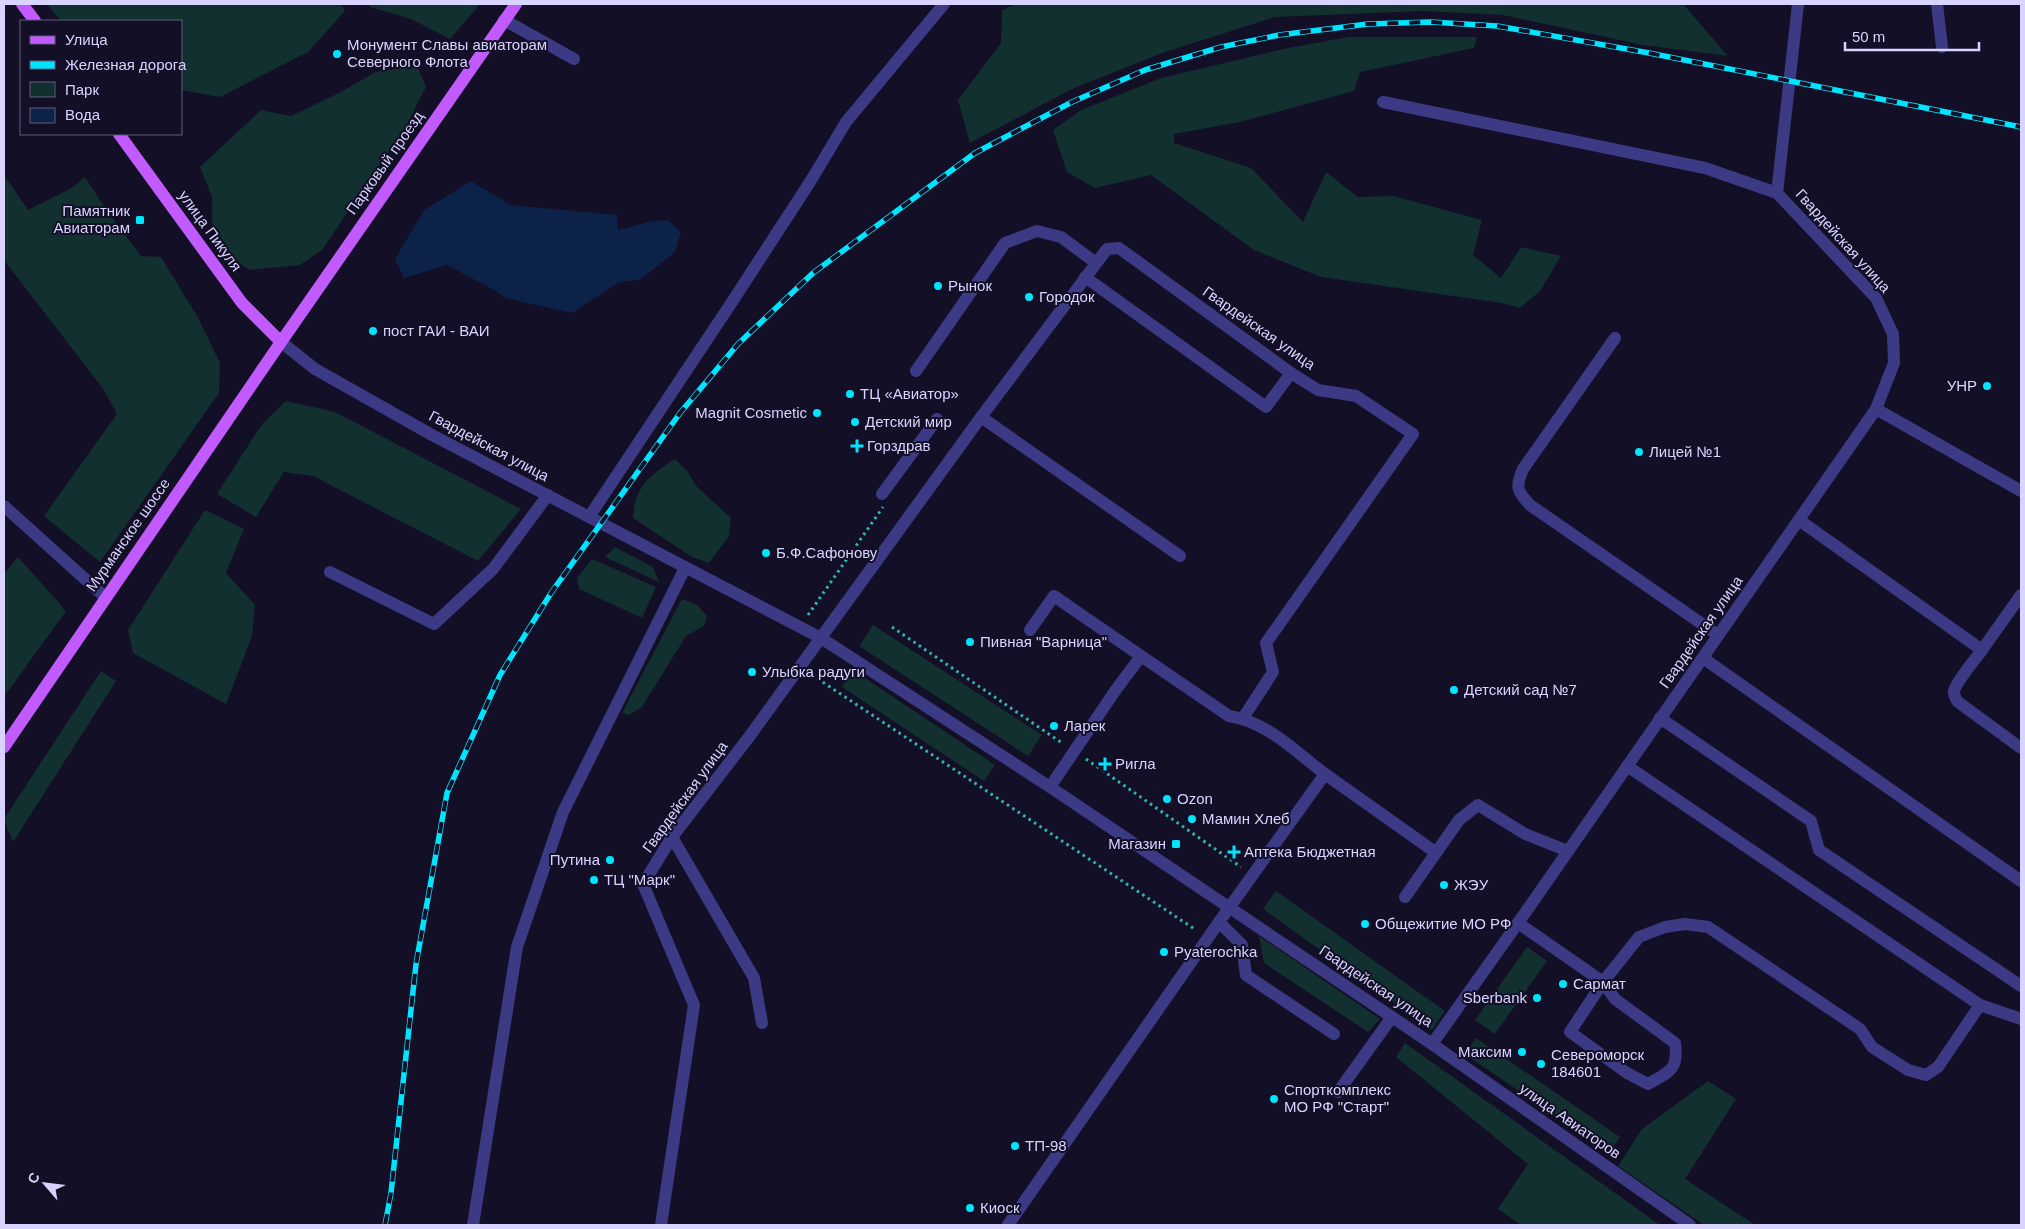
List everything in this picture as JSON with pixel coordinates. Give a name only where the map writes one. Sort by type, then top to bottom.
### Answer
[{"type":"main road","points":[[22,4],[34,20]]},
{"type":"main road","name":"Парковый проезд","points":[[280,342],[516,4]]},
{"type":"main road","name":"улица Пикуля","points":[[120,135],[242,303],[280,342]]},
{"type":"main road","name":"Мурманское шоссе","points":[[4,747],[280,342]]},
{"type":"street","points":[[589,517],[730,305],[810,182],[846,122],[944,4]]},
{"type":"street","name":"Гвардейская улица","points":[[280,342],[315,369],[432,436],[821,638],[1050,787],[1432,1044],[1876,409],[1894,363],[1893,334],[1876,298],[1777,193],[1798,4]]},
{"type":"street","points":[[1937,4],[1942,47]]},
{"type":"street","points":[[504,20],[574,59]]},
{"type":"street","points":[[1383,102],[1705,168],[1777,193]]},
{"type":"street","points":[[916,371],[1005,242],[1037,231],[1061,237],[1096,263]]},
{"type":"street","name":"Гвардейская улица","points":[[660,1225],[694,1005],[643,884],[672,838],[800,667],[981,417],[1107,249],[1119,248],[1290,373],[1318,390],[1356,396],[1413,434],[1266,643],[1273,672],[1243,718]]},
{"type":"street","points":[[1085,277],[1266,407],[1290,373]]},
{"type":"street","points":[[1614,338],[1523,470],[1518,482],[1520,493],[1530,504],[1718,636]]},
{"type":"street","points":[[1876,409],[2021,491]]},
{"type":"street","points":[[981,417],[1180,556]]},
{"type":"street","points":[[882,500],[938,419]]},
{"type":"street","points":[[330,572],[434,624],[493,569],[548,495]]},
{"type":"street","points":[[4,506],[105,597]]},
{"type":"street","points":[[1799,520],[1982,650]]},
{"type":"street","points":[[473,1225],[516,947],[564,812],[685,568]]},
{"type":"street","points":[[2021,595],[1954,691],[1958,702],[2021,748]]},
{"type":"street","points":[[1030,630],[1054,596],[1229,716],[1243,718],[1261,726],[1435,852]]},
{"type":"street","points":[[1050,787],[1141,656]]},
{"type":"street","points":[[1702,658],[2021,881]]},
{"type":"street","points":[[1660,718],[1811,821],[1819,850],[2021,986]]},
{"type":"street","points":[[1627,766],[1980,1005],[2021,1018]]},
{"type":"street","points":[[1008,1225],[1219,922],[1325,774]]},
{"type":"street","points":[[1404,897],[1459,820],[1478,805],[1525,834],[1568,851]]},
{"type":"street","points":[[672,838],[754,978],[762,1023]]},
{"type":"street","points":[[1219,922],[1242,945],[1246,975],[1334,1034]]},
{"type":"street","points":[[1518,923],[1603,982],[1616,998],[1675,1043],[1678,1057],[1672,1070],[1648,1084],[1627,1073],[1570,1032],[1603,982],[1639,937],[1665,927],[1685,924],[1708,927],[1860,1029],[1872,1047],[1908,1070],[1926,1075],[1938,1067],[1980,1005]]},
{"type":"street","points":[[1338,1092],[1392,1017]]},
{"type":"street","name":"улица Авиаторов","points":[[1432,1044],[1690,1225]]},
{"type":"path","points":[[800,626],[882,500]]},
{"type":"path","points":[[892,627],[1253,874]]},
{"type":"path","points":[[800,667],[1208,938]]},
{"type":"green space","points":[[47,4],[341,4],[345,11],[308,52],[220,97],[182,90],[182,20],[60,20]]},
{"type":"green space","points":[[368,4],[480,4],[450,39],[411,19],[370,7]]},
{"type":"green space","points":[[1016,4],[1683,4],[1728,56],[1643,45],[1503,15],[1423,11],[1275,17],[1162,53],[1072,89],[970,143],[958,100],[1001,43],[1002,10]]},
{"type":"green space","points":[[1349,37],[1477,37],[1474,48],[1360,72],[1354,91],[1240,122],[1174,134],[1174,143],[1251,168],[1303,222],[1326,172],[1358,197],[1393,196],[1482,220],[1473,255],[1501,278],[1521,247],[1561,256],[1540,291],[1520,308],[1502,303],[1321,277],[1254,250],[1151,175],[1095,188],[1067,172],[1053,130],[1081,110],[1161,78],[1288,48]]},
{"type":"green space","points":[[417,65],[426,87],[405,128],[322,250],[300,265],[249,270],[233,258],[212,223],[212,197],[200,167],[261,110],[291,116],[339,93],[376,72]]},
{"type":"green space","points":[[4,175],[28,210],[72,188],[85,177],[107,211],[141,256],[161,257],[197,316],[220,363],[219,393],[100,562],[44,516],[117,414],[104,390],[4,260]]},
{"type":"green space","points":[[286,401],[335,412],[521,509],[478,561],[313,476],[284,472],[256,517],[217,494],[262,424]]},
{"type":"green space","points":[[675,459],[688,472],[696,486],[731,518],[729,536],[709,563],[692,557],[633,518],[637,498],[645,482],[658,470]]},
{"type":"green space","points":[[205,510],[244,529],[226,573],[255,605],[252,636],[226,704],[133,653],[128,630]]},
{"type":"green space","points":[[615,547],[653,567],[659,582],[605,557]]},
{"type":"green space","points":[[18,557],[66,611],[4,697],[4,574]]},
{"type":"green space","points":[[592,559],[656,587],[642,618],[579,589],[577,578]]},
{"type":"green space","points":[[682,599],[697,605],[707,616],[704,626],[686,636],[642,707],[629,715],[622,713]]},
{"type":"green space","points":[[873,625],[1042,735],[1028,756],[859,646]]},
{"type":"green space","points":[[853,670],[995,765],[984,781],[842,687]]},
{"type":"green space","points":[[101,671],[116,681],[13,842],[4,819]]},
{"type":"green space","points":[[1276,891],[1445,1011],[1432,1030],[1263,909]]},
{"type":"green space","points":[[1259,936],[1380,1019],[1368,1032],[1264,963]]},
{"type":"green space","points":[[1527,947],[1547,961],[1495,1034],[1475,1020]]},
{"type":"green space","points":[[1476,1038],[1620,1137],[1609,1153],[1465,1054]]},
{"type":"green space","points":[[1405,1043],[1660,1225],[1521,1225],[1498,1209],[1528,1164],[1396,1057]]},
{"type":"green space","points":[[1708,1081],[1736,1099],[1685,1179],[1755,1225],[1704,1225],[1618,1166],[1642,1129]]},
{"type":"water","points":[[471,181],[511,205],[617,215],[618,230],[653,221],[668,220],[681,232],[675,252],[640,280],[619,282],[572,313],[505,298],[496,291],[447,265],[404,278],[395,259],[424,210]]},
{"type":"railway","points":[[385,1225],[391,1193],[416,964],[447,793],[500,675],[551,593],[680,413],[738,344],[813,273],[975,153],[1072,102],[1145,70],[1221,47],[1279,35],[1368,24],[1431,22],[1497,26],[1649,53],[2021,127]]},
{"type":"place","name":"Монумент Славы авиаторам Северного Флота","points":[[337,54]]},
{"type":"place","name":"Памятник Авиаторам","points":[[140,220]]},
{"type":"place","name":"Рынок","points":[[938,286]]},
{"type":"place","name":"Городок","points":[[1029,297]]},
{"type":"place","name":"пост ГАИ - ВАИ","points":[[373,331]]},
{"type":"place","name":"УНР","points":[[1987,386]]},
{"type":"place","name":"ТЦ «Авиатор»","points":[[850,394]]},
{"type":"place","name":"Magnit Cosmetic","points":[[817,413]]},
{"type":"place","name":"Детский мир","points":[[855,422]]},
{"type":"place","name":"Горздрав","points":[[857,446]]},
{"type":"place","name":"Лицей №1","points":[[1639,452]]},
{"type":"place","name":"Б.Ф.Сафонову","points":[[766,553]]},
{"type":"place","name":"Пивная \"Варница\"","points":[[970,642]]},
{"type":"place","name":"Улыбка радуги","points":[[752,672]]},
{"type":"place","name":"Детский сад №7","points":[[1454,690]]},
{"type":"place","name":"Ларек","points":[[1054,726]]},
{"type":"place","name":"Ригла","points":[[1105,764]]},
{"type":"place","name":"Ozon","points":[[1167,799]]},
{"type":"place","name":"Мамин Хлеб","points":[[1192,819]]},
{"type":"place","name":"Магазин","points":[[1176,844]]},
{"type":"place","name":"Аптека Бюджетная","points":[[1234,852]]},
{"type":"place","name":"Путина","points":[[610,860]]},
{"type":"place","name":"ТЦ \"Марк\"","points":[[594,880]]},
{"type":"place","name":"ЖЭУ","points":[[1444,885]]},
{"type":"place","name":"Общежитие МО РФ","points":[[1365,924]]},
{"type":"place","name":"Pyaterochka","points":[[1164,952]]},
{"type":"place","name":"Сармат","points":[[1563,984]]},
{"type":"place","name":"Sberbank","points":[[1537,998]]},
{"type":"place","name":"Максим","points":[[1522,1052]]},
{"type":"place","name":"Североморск 184601","points":[[1541,1064]]},
{"type":"place","name":"Спорткомплекс МО РФ \"Старт\"","points":[[1274,1099]]},
{"type":"place","name":"ТП-98","points":[[1015,1146]]},
{"type":"place","name":"Киоск","points":[[970,1208]]}]
